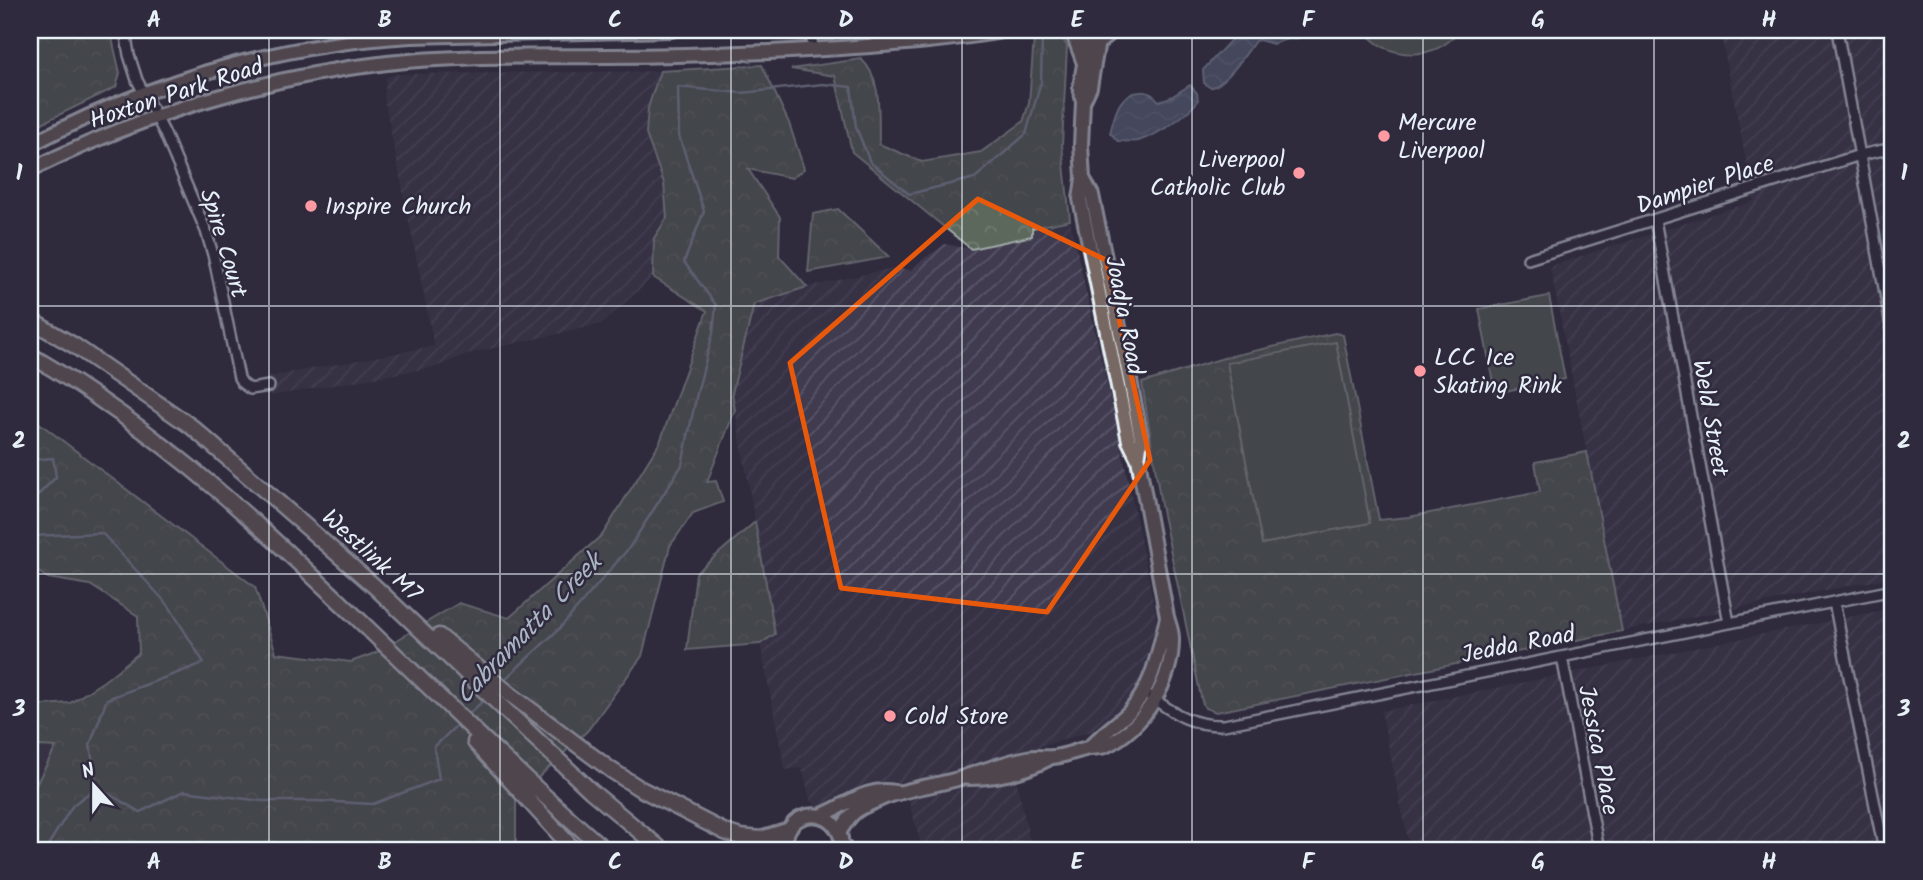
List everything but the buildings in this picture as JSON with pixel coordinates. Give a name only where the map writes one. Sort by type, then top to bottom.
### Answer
[{"type":"highway","name":"Westlink M7","points":[[30,320],[75,346],[192,427],[374,586],[591,791],[662,850]]},
{"type":"highway","points":[[30,355],[99,398],[176,454],[253,519],[566,817],[605,850]]},
{"type":"highway","points":[[374,586],[512,695],[639,788],[740,837],[761,839],[787,831]]},
{"type":"highway","points":[[399,658],[575,850]]},
{"type":"main road","name":"Hoxton Park Road","points":[[30,145],[144,93],[210,70],[304,48],[362,39],[447,34],[672,30]]},
{"type":"main road","name":"Hoxton Park Road","points":[[30,170],[156,116],[249,88],[332,70],[390,62],[456,58],[813,50],[960,39],[1009,30]]},
{"type":"main road","points":[[1069,30],[1084,63]]},
{"type":"main road","name":"Joadja Road","points":[[1090,30],[1080,87],[1083,102],[1083,178],[1080,199],[1129,441],[1138,459],[1167,617],[1150,696]]},
{"type":"main road","name":"Joadja Road","points":[[1083,102],[1090,87],[1100,30]]},
{"type":"main road","points":[[1097,44],[1114,30]]},
{"type":"main road","points":[[841,844],[850,816],[868,803],[895,792],[960,778],[985,778],[1032,768],[1052,758],[1089,748],[1150,696]]},
{"type":"main road","points":[[820,816],[864,794],[881,789],[895,792]]},
{"type":"main road","points":[[786,850],[785,837],[792,824],[802,817],[813,815],[832,822],[841,844]]},
{"type":"street","name":"Spire Court","points":[[125,30],[130,55],[144,93],[194,199],[206,231],[239,378],[250,389],[269,386]]},
{"type":"street","points":[[811,30],[813,50]]},
{"type":"street","points":[[1836,30],[1893,337]]},
{"type":"street","name":"Dampier Place","points":[[1528,259],[1860,155],[1893,148]]},
{"type":"street","name":"Weld Street","points":[[1655,220],[1729,623]]},
{"type":"street","name":"Jedda Road","points":[[1150,696],[1194,722],[1224,725],[1893,590]]},
{"type":"street","points":[[1834,602],[1884,850]]},
{"type":"street","name":"Jessica Place","points":[[1562,657],[1599,850]]},
{"type":"highlighted area","points":[[978,199],[1106,260],[1150,460],[1047,612],[841,588],[790,363]]},
{"type":"shaded area","points":[[1720,30],[1893,30],[1893,577],[1622,631],[1550,266],[1754,201]]},
{"type":"shaded area","points":[[660,71],[648,108],[646,134],[664,183],[667,218],[654,238],[653,277],[602,324],[467,354],[436,367],[271,396],[267,377],[434,346],[384,98],[386,77],[399,74]]},
{"type":"shaded area","points":[[1070,220],[1156,615],[1156,637],[1150,663],[1141,684],[1114,716],[1092,731],[1011,756],[1032,850],[926,850],[921,845],[906,780],[867,789],[823,808],[817,807],[810,800],[802,768],[785,770],[760,644],[775,634],[732,393],[754,304],[807,287],[892,268],[911,270],[945,244],[971,249],[1032,236],[1032,228]]},
{"type":"shaded area","points":[[1893,608],[1893,850],[1410,850],[1381,711]]},
{"type":"shaded area","points":[[40,746],[56,747],[30,796],[30,754]]},
{"type":"shaded area","points":[[516,844],[519,850],[197,850],[200,848]]},
{"type":"green space","points":[[30,30],[110,30],[120,73],[116,87],[30,129]]},
{"type":"green space","points":[[1364,30],[1459,30],[1438,48],[1412,54],[1385,48]]},
{"type":"green space","points":[[1056,33],[1067,46],[1062,145],[1070,220],[1032,228],[1032,236],[971,249],[852,152],[835,76],[791,69],[861,59],[873,76],[876,87],[879,144],[922,162],[981,152],[1023,122],[1029,103],[1034,38]]},
{"type":"green space","points":[[762,65],[789,123],[804,169],[792,178],[748,169],[780,217],[779,256],[807,287],[754,304],[732,393],[735,410],[707,482],[716,481],[723,502],[693,513],[670,546],[642,656],[588,730],[516,799],[516,844],[30,850],[30,796],[56,747],[40,746],[30,754],[30,740],[36,732],[30,720],[30,706],[70,703],[104,681],[139,653],[138,616],[90,585],[48,578],[30,567],[30,416],[255,587],[276,653],[351,662],[375,653],[459,603],[509,618],[603,534],[660,442],[707,311],[653,277],[654,238],[667,218],[664,183],[646,134],[648,108],[660,71]]},
{"type":"green space","points":[[838,209],[889,257],[808,272],[813,214]]},
{"type":"green space","points":[[1549,296],[1565,379],[1495,393],[1479,309]]},
{"type":"green space","points":[[1335,333],[1343,335],[1379,520],[1409,517],[1540,492],[1535,462],[1587,452],[1622,631],[1216,712],[1205,708],[1161,505],[1142,383],[1227,357]]},
{"type":"green space","points":[[1336,342],[1370,523],[1262,544],[1227,363]]},
{"type":"green space","points":[[755,522],[775,634],[760,644],[687,650],[696,573]]},
{"type":"water","points":[[1240,30],[1296,30],[1299,38],[1273,44],[1255,41],[1226,78],[1209,87],[1204,83],[1203,70]]},
{"type":"water","points":[[1190,85],[1197,93],[1198,101],[1187,113],[1164,129],[1135,141],[1118,141],[1110,133],[1119,106],[1127,96],[1146,92],[1159,101]]},
{"type":"waterway","name":"Cabramatta Creek","points":[[503,681],[560,628],[629,548],[682,465],[713,333],[716,305],[684,262],[704,211],[679,136],[678,87],[742,93],[823,84],[851,87],[856,127],[870,162],[909,194],[975,178],[1026,134],[1041,82],[1044,30]]},
{"type":"waterway","points":[[30,460],[53,458],[56,477],[30,503]]},
{"type":"waterway","points":[[30,536],[102,533],[169,606],[204,663],[107,699],[90,745],[97,787]]},
{"type":"waterway","name":"Cabramatta Creek","points":[[468,715],[486,698]]},
{"type":"waterway","name":"Cabramatta Creek","points":[[45,850],[73,805],[97,787],[140,812],[184,791],[262,801],[373,804],[439,779],[434,747],[460,722]]},
{"type":"place","name":"Mercure Liverpool","points":[[1384,136]]},
{"type":"place","name":"Liverpool Catholic Club","points":[[1299,173]]},
{"type":"place","name":"Inspire Church","points":[[311,206]]},
{"type":"place","name":"LCC Ice Skating Rink","points":[[1420,371]]},
{"type":"place","name":"Cold Store","points":[[890,716]]}]
